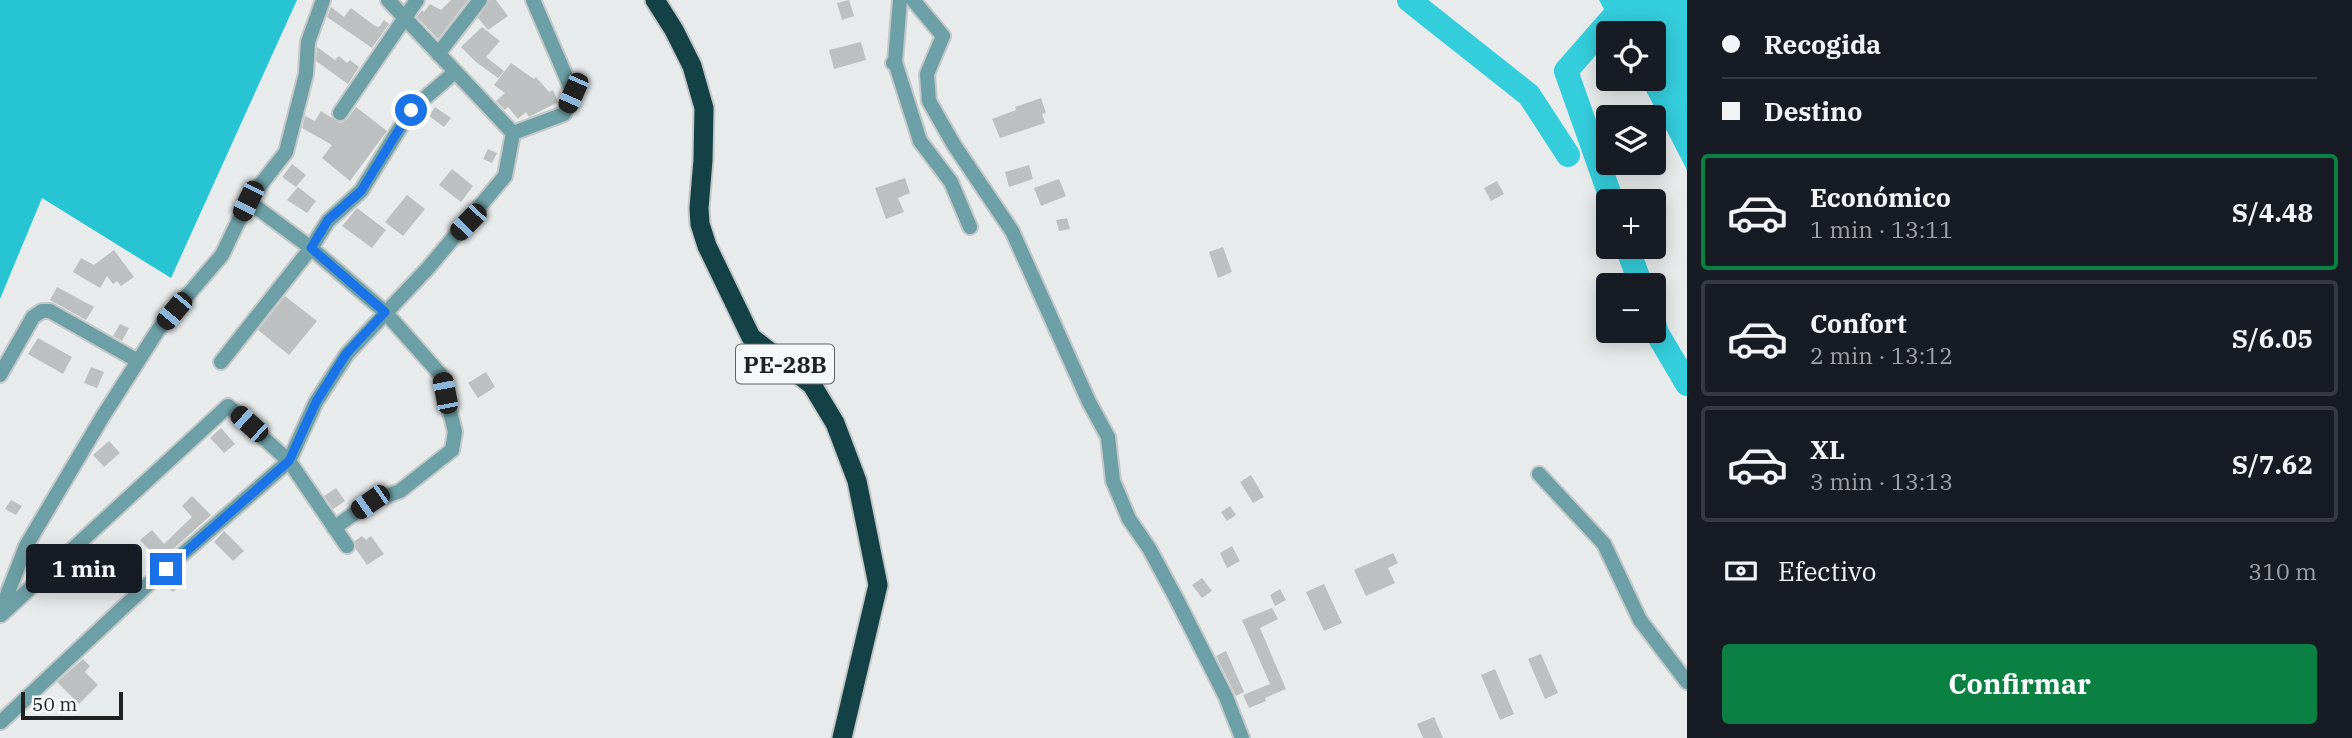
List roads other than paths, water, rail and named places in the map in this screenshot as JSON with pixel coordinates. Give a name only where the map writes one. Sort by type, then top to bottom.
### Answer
[{"type":"highway","name":"PE-28B","points":[[655,0],[692,66],[704,108],[699,208],[700,224],[707,246],[751,337],[812,385],[835,423],[857,481],[878,585],[842,738]]},
{"type":"street","points":[[0,615],[26,546],[138,361],[158,330],[222,255],[248,201],[286,152],[306,74],[308,42],[323,0]]},
{"type":"street","points":[[388,0],[513,133]]},
{"type":"street","points":[[340,113],[417,0]]},
{"type":"street","points":[[438,54],[480,0]]},
{"type":"street","points":[[513,133],[564,114],[573,93],[533,0]]},
{"type":"street","points":[[900,0],[894,62],[920,141],[951,182],[970,228]]},
{"type":"street","points":[[914,0],[943,36],[927,74],[929,101],[954,145],[1012,231],[1089,402],[1108,437],[1113,481],[1129,519],[1149,548],[1177,600],[1226,697],[1242,738]]},
{"type":"street","points":[[221,362],[311,248],[328,220],[361,191],[411,110],[455,72]]},
{"type":"street","points":[[1,722],[145,587],[289,461],[316,402],[346,354],[429,267],[505,176],[513,133]]},
{"type":"street","points":[[248,201],[311,248],[385,312],[442,375],[455,432],[452,450],[400,491],[370,502],[334,528]]},
{"type":"street","points":[[0,375],[33,317],[50,311],[138,361]]},
{"type":"street","points":[[0,615],[228,406],[289,461],[347,547]]},
{"type":"street","points":[[1539,474],[1604,544],[1640,620],[1687,682]]},
{"type":"waterway","points":[[1409,0],[1529,95],[1568,155]]},
{"type":"waterway","points":[[1608,189],[1566,71],[1628,0]]},
{"type":"waterway","points":[[1631,259],[1637,273]]},
{"type":"waterway","points":[[1663,343],[1687,384]]}]
